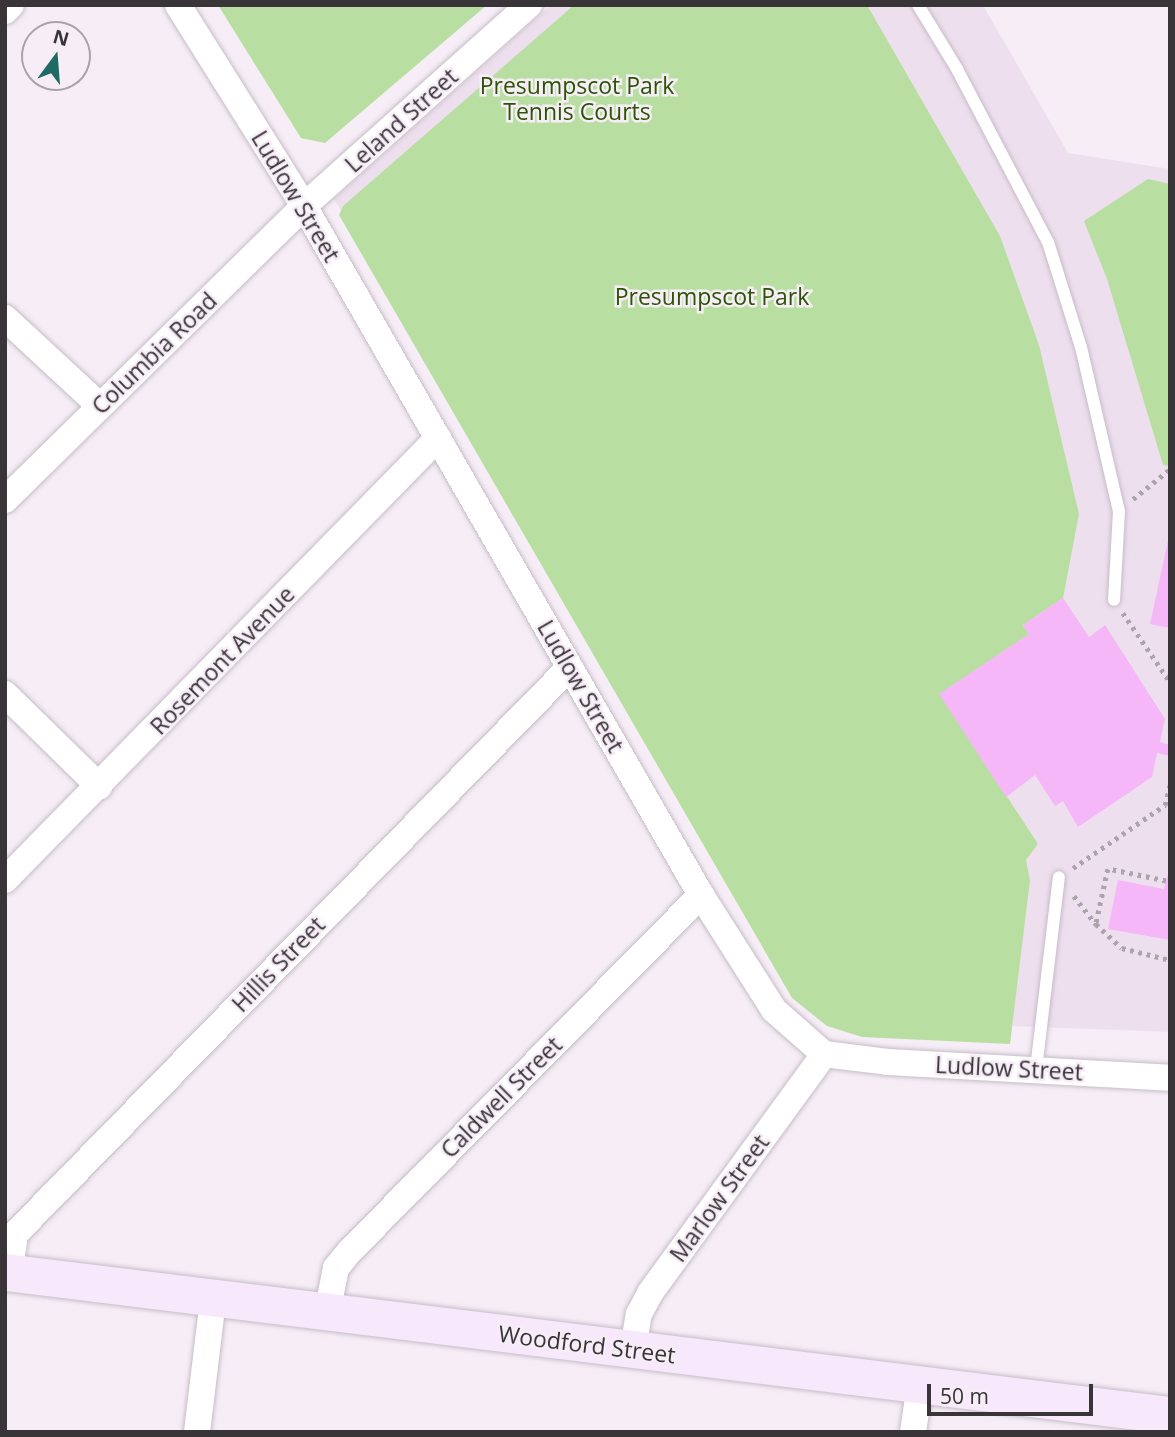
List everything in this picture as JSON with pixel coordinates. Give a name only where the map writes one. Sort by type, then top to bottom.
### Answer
[{"type":"main road","name":"Woodford Street","points":[[7,1273],[1170,1415]]},
{"type":"street","points":[[5,11],[11,5]]},
{"type":"street","name":"Ludlow Street","points":[[178,5],[304,206],[701,895],[774,1010],[824,1054],[888,1062],[1170,1078]]},
{"type":"street","name":"Leland Street","points":[[304,206],[529,5]]},
{"type":"street","name":"Columbia Road","points":[[5,500],[304,206]]},
{"type":"street","points":[[5,318],[100,406]]},
{"type":"street","name":"Rosemont Avenue","points":[[5,880],[438,438]]},
{"type":"street","name":"Hillis Street","points":[[7,1273],[15,1234],[569,667]]},
{"type":"street","points":[[5,694],[99,786]]},
{"type":"street","name":"Caldwell Street","points":[[327,1313],[337,1268],[350,1251],[701,895]]},
{"type":"street","name":"Marlow Street","points":[[633,1350],[639,1314],[650,1293],[824,1054]]},
{"type":"street","points":[[197,1432],[213,1299]]},
{"type":"street","points":[[913,1432],[920,1385]]},
{"type":"lane","points":[[918,5],[957,69],[1048,242],[1081,347],[1119,511],[1114,600]]},
{"type":"lane","points":[[1036,1069],[1059,877]]},
{"type":"path","points":[[1119,511],[1170,469]]},
{"type":"path","points":[[1114,600],[1170,682]]},
{"type":"path","points":[[1170,785],[1165,805],[1059,877],[1096,924],[1122,948],[1170,960]]},
{"type":"path","points":[[1096,924],[1108,869],[1166,881]]},
{"type":"shaded area","name":"Presumpscot Park","points":[[551,5],[983,5],[1068,153],[1170,169],[1170,1032],[817,1019],[334,199]]},
{"type":"green space","points":[[218,5],[487,5],[325,143],[301,138]]},
{"type":"green space","name":"Presumpscot Park","points":[[574,5],[867,5],[1000,236],[1039,345],[1079,514],[1063,598],[1023,625],[1029,634],[940,694],[1038,844],[1026,860],[1030,880],[1010,1044],[862,1037],[827,1026],[792,998],[339,215],[343,206]]},
{"type":"green space","points":[[1148,179],[1170,184],[1170,466],[1163,465],[1107,279],[1084,221]]},
{"type":"building","points":[[1170,536],[1170,628],[1150,624]]},
{"type":"building","points":[[1063,598],[1089,637],[1105,625],[1165,719],[1160,742],[1170,745],[1170,756],[1157,753],[1152,777],[1078,827],[1063,801],[1055,806],[1035,775],[1006,797],[939,694],[1029,634],[1023,625]]},
{"type":"building","points":[[1170,866],[1170,940],[1108,929],[1118,880],[1164,889]]},
{"type":"park label","name":"Presumpscot Park Tennis Courts","points":[[577,98]]}]
